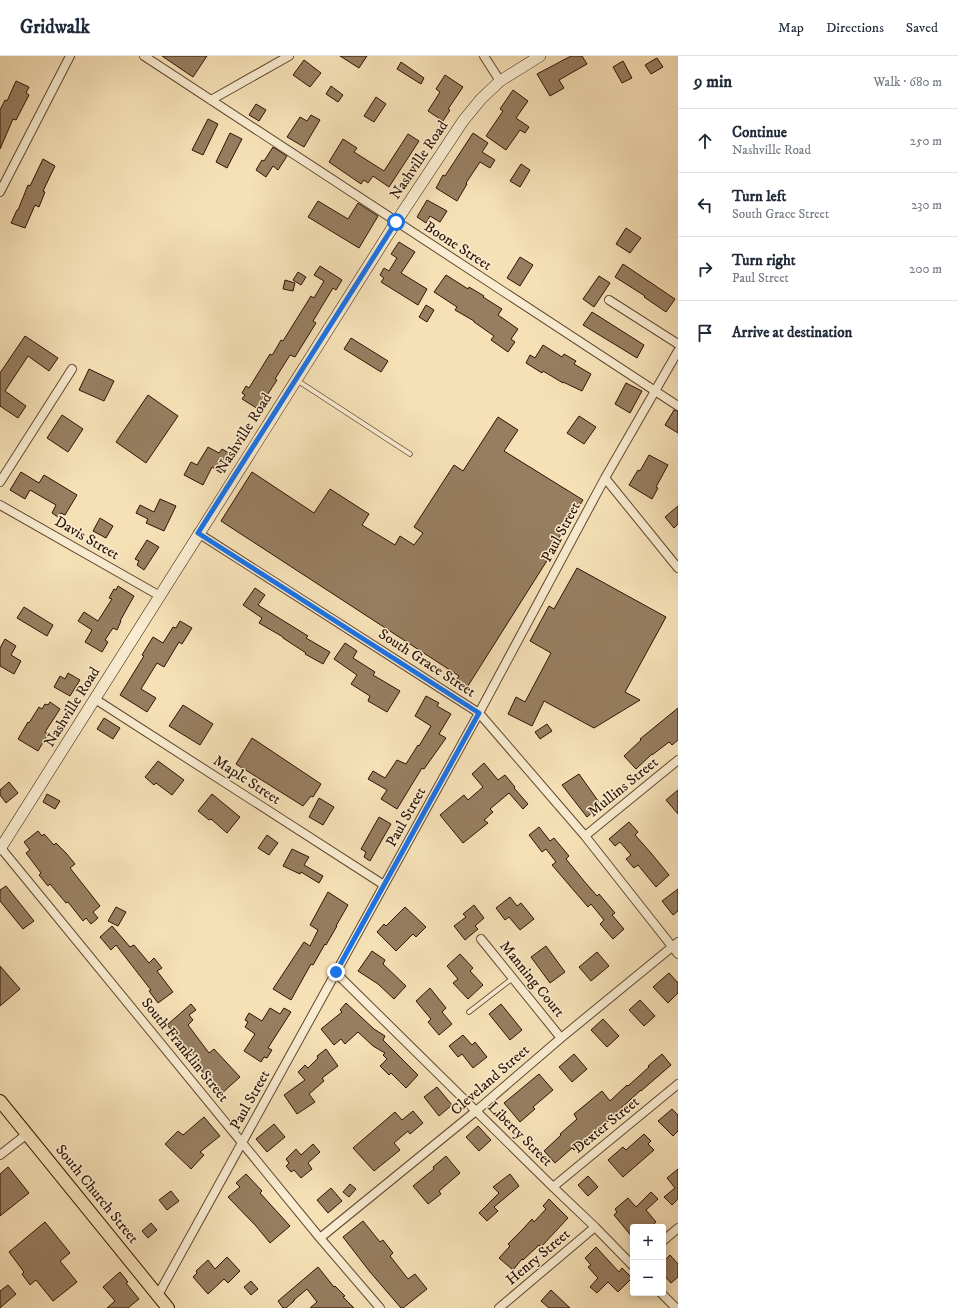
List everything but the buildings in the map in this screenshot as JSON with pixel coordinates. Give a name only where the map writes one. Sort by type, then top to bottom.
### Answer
[{"type":"main road","name":"Nashville Road","points":[[0,848],[296,379],[396,222],[463,121],[481,99],[500,81],[540,56]]},
{"type":"main road","name":"South Church Street","points":[[0,1101],[168,1308]]},
{"type":"street","points":[[0,192],[70,56]]},
{"type":"street","name":"Boone Street","points":[[144,56],[678,406]]},
{"type":"street","points":[[211,100],[289,56]]},
{"type":"street","points":[[484,56],[500,81]]},
{"type":"street","points":[[609,300],[678,344]]},
{"type":"street","name":"Paul Street","points":[[158,1296],[479,713],[605,478],[656,392],[678,351]]},
{"type":"street","points":[[0,482],[72,369]]},
{"type":"street","points":[[605,478],[678,568]]},
{"type":"street","name":"Davis Street","points":[[0,505],[160,596]]},
{"type":"street","name":"South Grace Street","points":[[198,533],[479,713],[585,836],[675,945],[678,954]]},
{"type":"street","name":"Maple Street","points":[[95,699],[384,885]]},
{"type":"street","name":"Mullins Street","points":[[585,836],[678,760]]},
{"type":"street","name":"South Franklin Street","points":[[0,848],[243,1142],[320,1238],[380,1308]]},
{"type":"street","name":"Manning Court","points":[[481,939],[561,1038]]},
{"type":"street","name":"Cleveland Street","points":[[320,1238],[476,1111],[561,1038],[675,945]]},
{"type":"street","name":"Liberty Street","points":[[336,972],[630,1263]]},
{"type":"street","name":"Dexter Street","points":[[553,1187],[678,1084]]},
{"type":"street","points":[[0,1156],[27,1134]]},
{"type":"street","name":"Henry Street","points":[[499,1308],[595,1227]]},
{"type":"street","points":[[666,1238],[678,1228]]},
{"type":"street","points":[[664,1296],[676,1308]]},
{"type":"lane","points":[[296,379],[410,454]]},
{"type":"lane","points":[[469,1012],[513,978]]},
{"type":"route","points":[[336,972],[479,713],[198,533],[396,222]]}]
